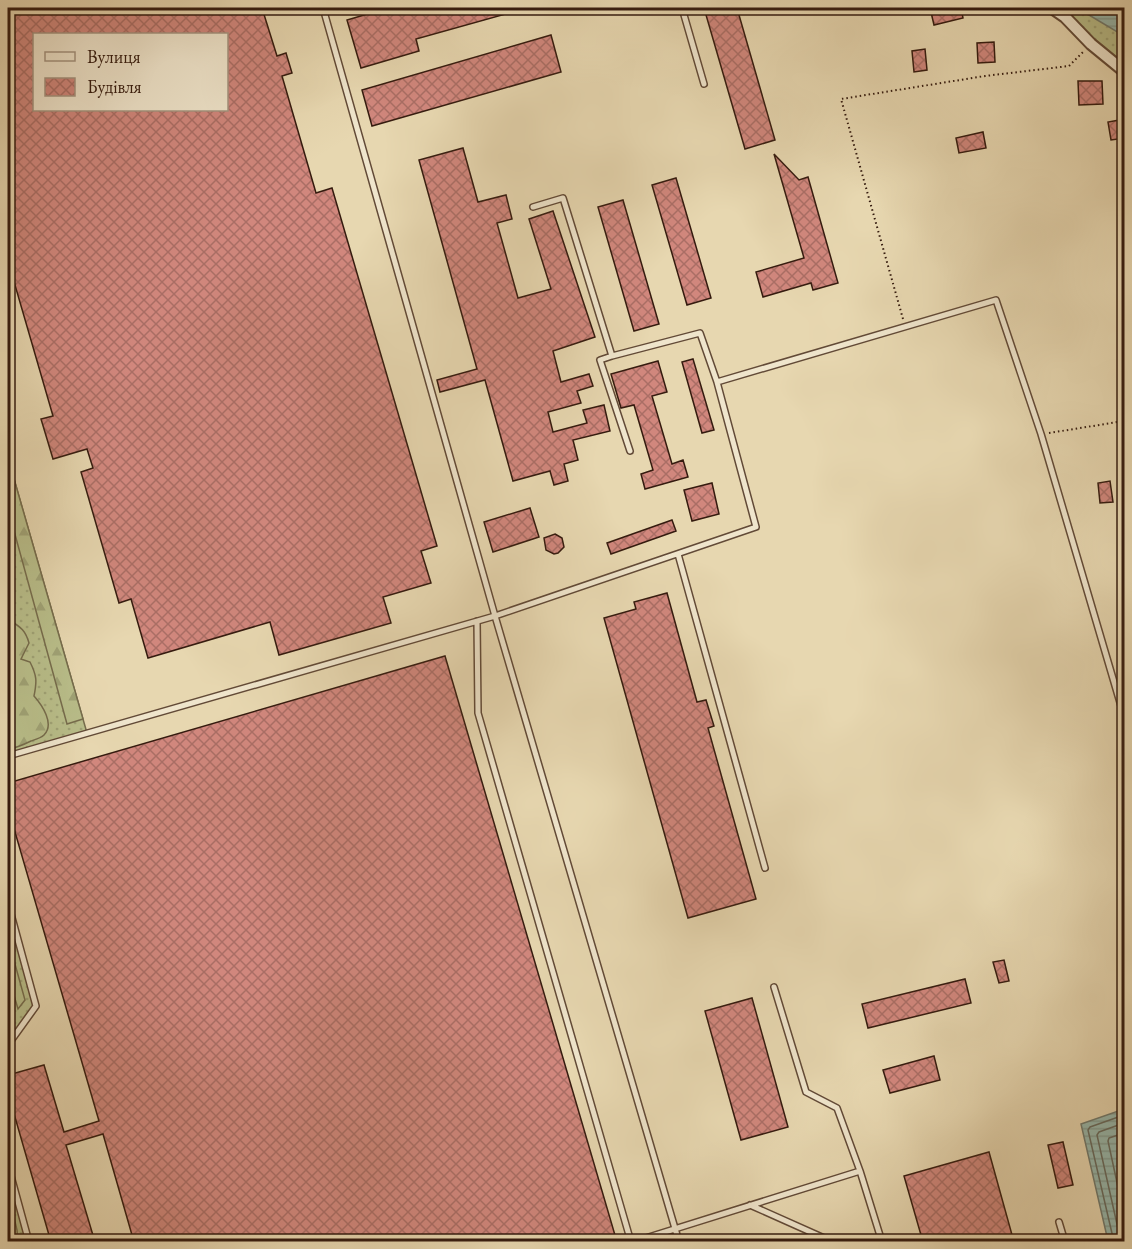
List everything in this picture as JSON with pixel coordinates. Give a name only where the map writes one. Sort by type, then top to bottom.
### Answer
[{"type":"street","points":[[1052,8],[1125,71]]},
{"type":"lane","points":[[323,8],[495,616],[679,1242]]},
{"type":"lane","points":[[682,8],[704,84]]},
{"type":"lane","points":[[533,207],[563,198],[612,356]]},
{"type":"lane","points":[[717,382],[996,300],[1041,434],[1125,716]]},
{"type":"lane","points":[[8,756],[495,616],[756,527],[717,382],[700,333],[600,360],[630,452]]},
{"type":"lane","points":[[678,554],[765,868]]},
{"type":"lane","points":[[477,621],[478,713],[632,1242],[860,1171]]},
{"type":"lane","points":[[8,903],[36,1006],[8,1045]]},
{"type":"lane","points":[[774,987],[806,1092],[837,1108],[882,1242]]},
{"type":"lane","points":[[8,1165],[29,1242]]},
{"type":"lane","points":[[750,1205],[833,1242]]},
{"type":"lane","points":[[1059,1222],[1065,1242]]},
{"type":"path","points":[[905,326],[841,99],[1069,66],[1091,44]]},
{"type":"path","points":[[1041,434],[1125,421]]},
{"type":"green space","points":[[1052,8],[1124,8],[1124,71]]},
{"type":"green space","points":[[8,458],[87,733],[8,756]]},
{"type":"green space","points":[[8,458],[83,719],[67,724],[8,509]]},
{"type":"green space","points":[[8,619],[26,634],[29,643],[21,659],[30,662],[36,679],[34,696],[44,709],[48,726],[47,731],[41,737],[8,749]]},
{"type":"green space","points":[[8,903],[36,1006],[8,1045]]},
{"type":"green space","points":[[8,939],[25,1000],[18,1009],[8,975]]},
{"type":"green space","points":[[8,1165],[29,1241],[8,1241]]},
{"type":"green space","points":[[8,1192],[17,1230],[18,1241],[8,1241]]},
{"type":"water","points":[[1072,8],[1124,8],[1124,36],[1089,15]]},
{"type":"water","points":[[1124,1109],[1124,1241],[1108,1241],[1081,1124]]},
{"type":"building","points":[[8,8],[262,8],[277,56],[286,53],[292,73],[282,76],[316,193],[332,188],[437,546],[421,551],[431,583],[383,597],[391,623],[279,655],[270,622],[148,658],[131,599],[119,603],[81,472],[93,468],[87,449],[53,459],[41,419],[53,416],[8,261]]},
{"type":"building","points":[[388,8],[516,8],[516,11],[416,39],[419,51],[361,68],[347,20]]},
{"type":"building","points":[[704,8],[737,8],[775,140],[745,149]]},
{"type":"building","points":[[930,8],[961,8],[963,18],[934,25]]},
{"type":"building","points":[[551,35],[561,72],[372,126],[362,90]]},
{"type":"building","points":[[994,42],[995,62],[978,63],[977,43]]},
{"type":"building","points":[[925,49],[927,70],[914,72],[912,51]]},
{"type":"building","points":[[1078,81],[1102,81],[1103,104],[1079,105]]},
{"type":"building","points":[[1125,119],[1125,138],[1111,140],[1108,122]]},
{"type":"building","points":[[983,132],[986,148],[959,153],[956,138]]},
{"type":"building","points":[[463,148],[478,202],[506,195],[512,219],[497,223],[518,298],[551,289],[529,219],[553,211],[595,337],[553,351],[561,382],[589,374],[593,386],[577,391],[581,403],[548,412],[553,432],[587,423],[583,410],[604,405],[610,431],[573,440],[578,460],[564,464],[568,481],[554,485],[550,471],[513,481],[485,380],[440,392],[437,380],[477,369],[419,160]]},
{"type":"building","points":[[774,154],[799,180],[808,177],[838,283],[813,290],[811,283],[763,297],[756,272],[804,258]]},
{"type":"building","points":[[676,178],[711,298],[687,305],[652,185]]},
{"type":"building","points":[[623,200],[659,324],[634,331],[598,207]]},
{"type":"building","points":[[693,359],[714,430],[702,433],[682,362]]},
{"type":"building","points":[[658,361],[667,392],[652,396],[672,464],[683,460],[688,477],[645,489],[641,474],[653,470],[634,405],[621,408],[611,374]]},
{"type":"building","points":[[1110,481],[1113,502],[1100,503],[1098,483]]},
{"type":"building","points":[[712,483],[719,514],[692,521],[684,490]]},
{"type":"building","points":[[530,508],[539,537],[493,552],[484,522]]},
{"type":"building","points":[[672,520],[676,531],[611,554],[607,543]]},
{"type":"building","points":[[555,534],[562,538],[564,547],[554,554],[546,550],[544,538]]},
{"type":"building","points":[[667,593],[697,702],[706,700],[714,726],[708,728],[756,899],[688,918],[604,618],[636,609],[634,602]]},
{"type":"building","points":[[445,656],[617,1242],[134,1242],[103,1134],[66,1145],[95,1242],[51,1242],[8,1093],[8,1075],[44,1065],[64,1132],[99,1121],[8,808],[8,783]]},
{"type":"building","points":[[1004,960],[1009,981],[999,983],[993,962]]},
{"type":"building","points":[[965,979],[971,1003],[868,1028],[862,1004]]},
{"type":"building","points":[[752,998],[788,1127],[741,1140],[705,1011]]},
{"type":"building","points":[[934,1056],[940,1080],[890,1093],[883,1070]]},
{"type":"building","points":[[1063,1142],[1073,1185],[1058,1188],[1048,1145]]},
{"type":"building","points":[[989,1152],[1014,1242],[923,1242],[904,1176]]}]
